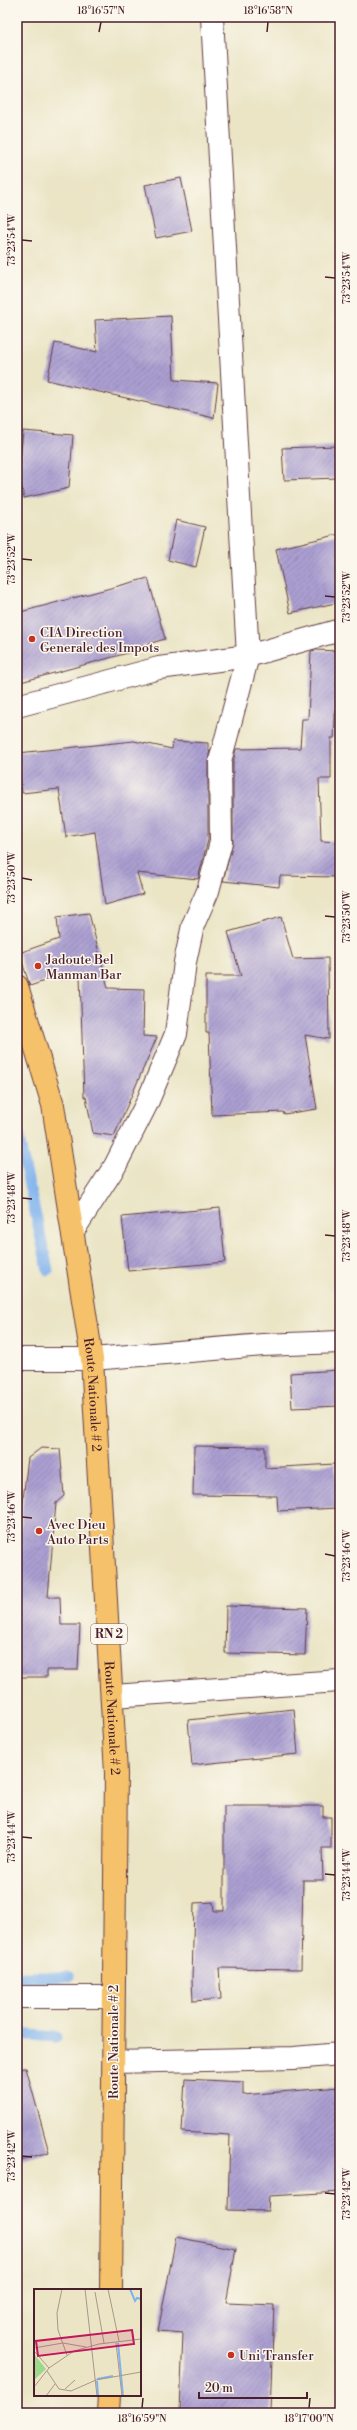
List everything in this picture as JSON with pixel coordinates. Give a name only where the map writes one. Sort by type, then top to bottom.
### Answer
[{"type":"main road","name":"Route Nationale # 2","points":[[17,986],[53,1105],[92,1359],[116,1773],[112,1997],[114,2062],[111,2289]]},
{"type":"main road","points":[[108,2413],[109,2396]]},
{"type":"street","points":[[72,1231],[116,1166],[147,1103],[176,1034],[185,962],[193,925],[208,891],[221,842],[220,761],[248,656],[212,17]]},
{"type":"street","points":[[17,706],[159,668],[248,656],[340,630]]},
{"type":"street","points":[[17,1359],[92,1359],[263,1345],[340,1342]]},
{"type":"street","points":[[112,1696],[340,1681]]},
{"type":"street","points":[[17,1997],[112,1997]]},
{"type":"street","points":[[114,2062],[294,2058],[340,2054]]},
{"type":"building","points":[[181,178],[192,231],[156,238],[145,185]]},
{"type":"building","points":[[171,316],[174,380],[218,383],[214,418],[47,380],[55,343],[97,352],[95,320]]},
{"type":"building","points":[[23,431],[73,435],[69,488],[24,498],[19,474]]},
{"type":"building","points":[[337,446],[338,478],[284,480],[282,448]]},
{"type":"building","points":[[176,520],[205,527],[196,567],[168,560]]},
{"type":"building","points":[[340,534],[340,602],[290,613],[276,549]]},
{"type":"building","points":[[148,578],[165,639],[134,648],[135,651],[17,683],[17,613]]},
{"type":"building","points":[[311,651],[338,651],[334,738],[331,738],[331,779],[319,779],[321,841],[340,842],[340,877],[280,876],[279,887],[223,881],[233,842],[233,763],[236,749],[300,748],[302,719],[308,719]]},
{"type":"building","points":[[134,741],[172,749],[173,741],[208,743],[208,750],[210,750],[208,761],[208,840],[198,879],[137,873],[143,894],[105,905],[95,832],[66,837],[59,789],[22,793],[18,753]]},
{"type":"building","points":[[89,913],[108,988],[144,989],[143,1036],[157,1037],[114,1136],[93,1133],[86,1097],[84,1097],[80,976],[61,980],[59,976],[30,986],[19,953],[59,939],[57,917]]},
{"type":"building","points":[[281,917],[293,959],[328,958],[329,1039],[305,1035],[317,1109],[284,1114],[283,1112],[212,1115],[209,1033],[206,1033],[206,976],[241,976],[228,932]]},
{"type":"building","points":[[220,1208],[225,1262],[128,1271],[122,1217]]},
{"type":"building","points":[[340,1370],[340,1406],[292,1408],[290,1373]]},
{"type":"building","points":[[194,1446],[265,1447],[265,1468],[335,1464],[338,1508],[278,1511],[277,1496],[193,1495]]},
{"type":"building","points":[[41,1448],[60,1449],[64,1496],[56,1503],[48,1597],[60,1597],[61,1625],[80,1625],[78,1670],[47,1670],[47,1677],[17,1677],[17,1576],[23,1499],[28,1458]]},
{"type":"building","points":[[226,1606],[307,1608],[305,1655],[225,1653]]},
{"type":"building","points":[[294,1709],[298,1754],[192,1765],[188,1720]]},
{"type":"building","points":[[224,1806],[323,1806],[323,1817],[331,1817],[331,1848],[322,1848],[323,1880],[303,1880],[301,1969],[219,1968],[221,1999],[193,2001],[192,1980],[194,1903],[213,1902],[214,1911],[224,1911]]},
{"type":"building","points":[[26,2068],[49,2152],[17,2161],[17,2069]]},
{"type":"building","points":[[185,2079],[243,2082],[243,2095],[340,2087],[340,2192],[269,2196],[268,2211],[228,2210],[230,2135],[182,2132]]},
{"type":"building","points":[[176,2237],[236,2249],[226,2303],[274,2305],[270,2413],[180,2413],[183,2333],[158,2331]]},
{"type":"waterway","points":[[17,1131],[48,1270]]},
{"type":"waterway","points":[[17,1977],[69,1977]]},
{"type":"waterway","points":[[17,2034],[56,2037]]},
{"type":"place","name":"CIA Direction Generale des Impots","points":[[32,639]]},
{"type":"place","name":"Jadoute Bel Manman Bar","points":[[38,966]]},
{"type":"place","name":"Avec Dieu Auto Parts","points":[[39,1531]]},
{"type":"place","name":"Uni Transfer","points":[[231,2355]]}]
